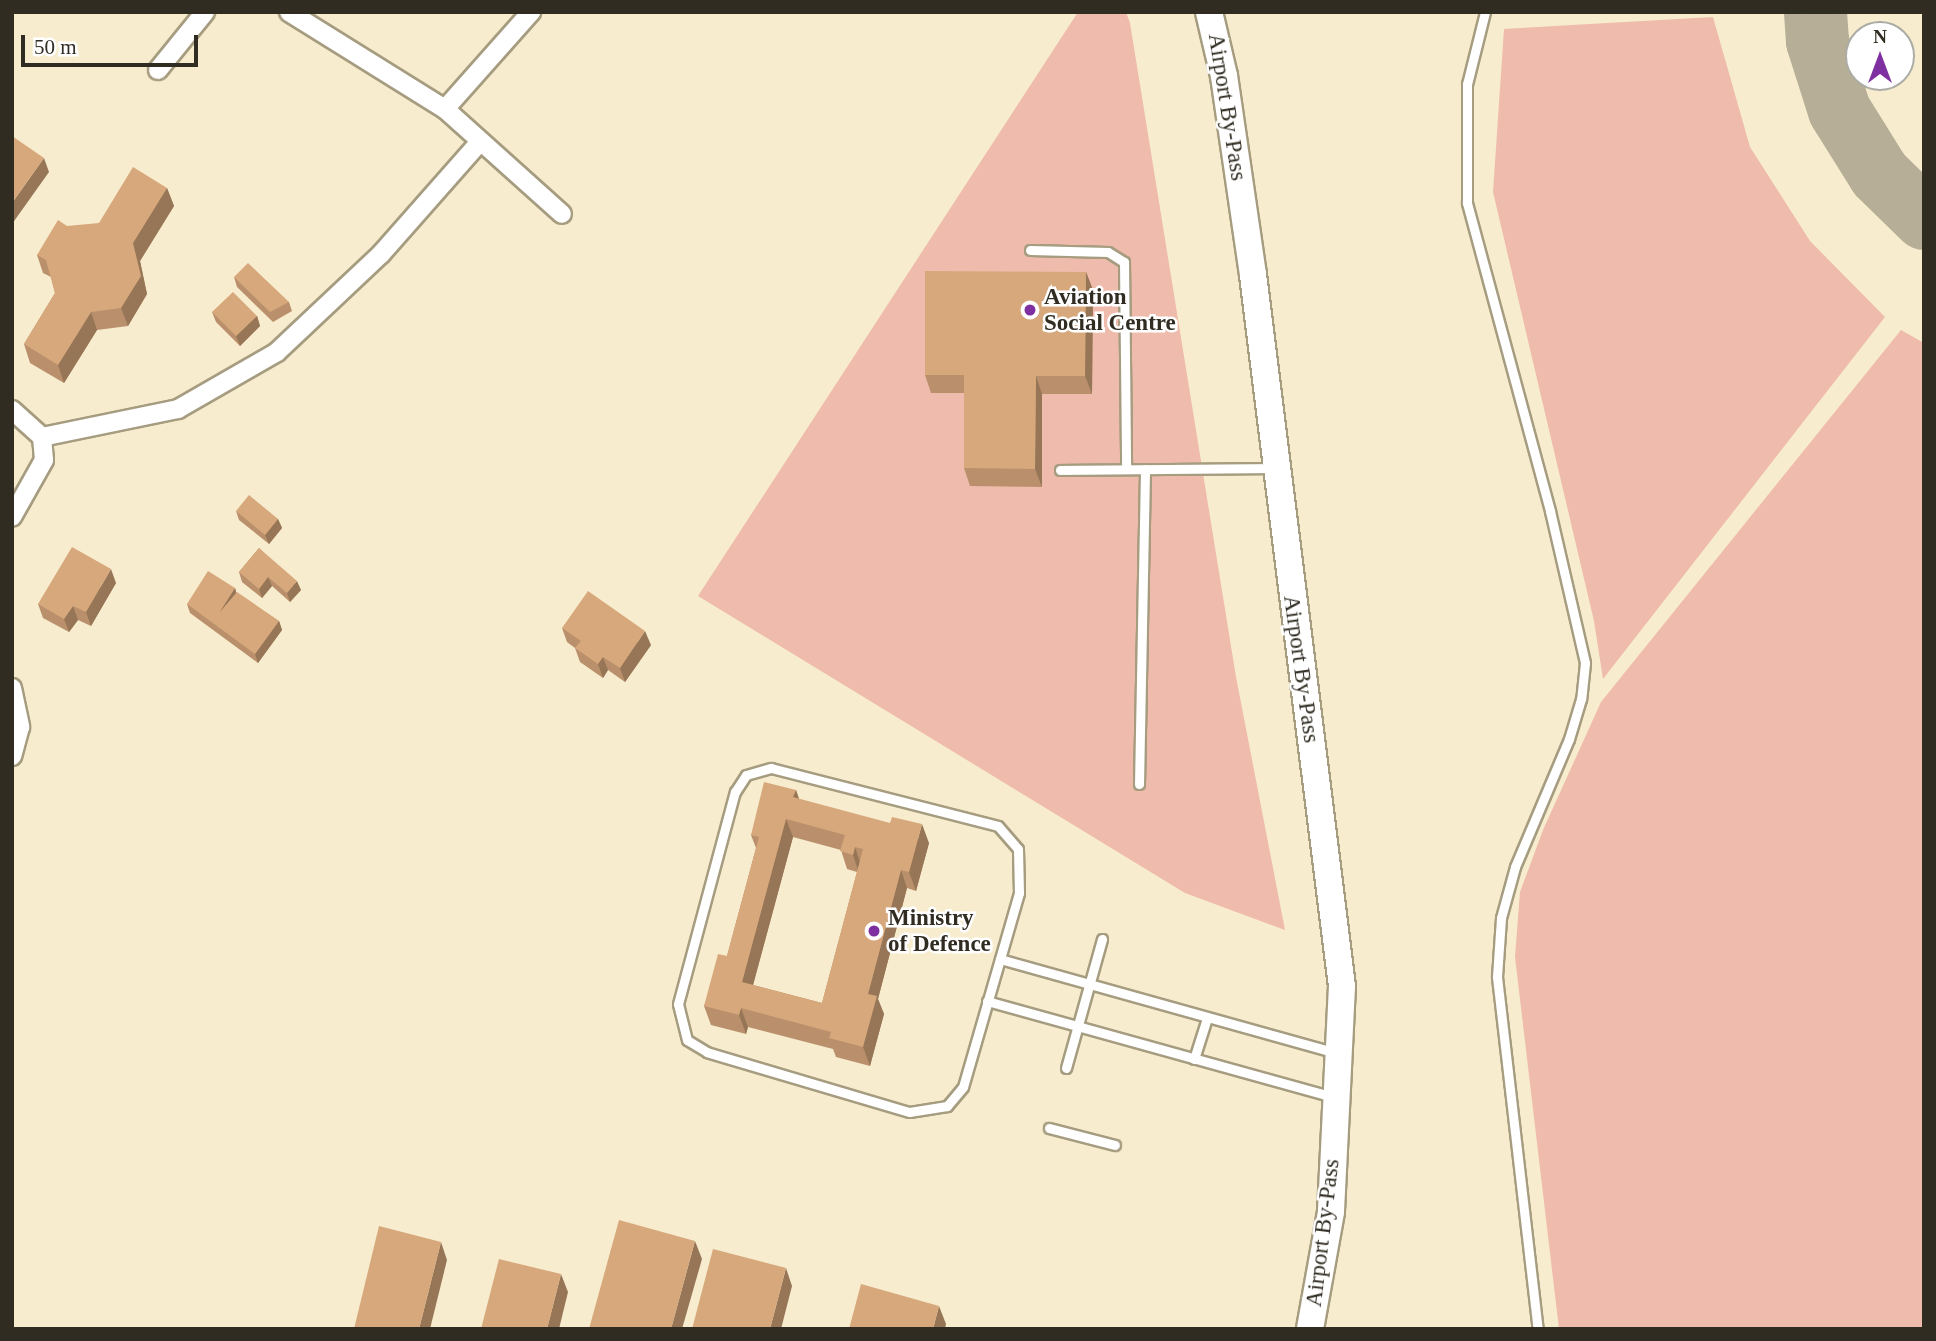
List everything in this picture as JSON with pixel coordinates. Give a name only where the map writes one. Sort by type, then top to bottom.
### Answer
[{"type":"main road","name":"Airport By-Pass","points":[[1209,12],[1224,76],[1253,275],[1273,468],[1342,986],[1331,1212],[1310,1329]]},
{"type":"street","points":[[158,70],[205,12]]},
{"type":"street","points":[[289,12],[445,109],[479,143],[562,215]]},
{"type":"street","points":[[445,109],[531,12]]},
{"type":"street","points":[[42,437],[178,409],[277,352],[380,254],[479,143]]},
{"type":"street","points":[[12,410],[42,437],[44,460],[12,517]]},
{"type":"street","points":[[12,688],[20,727],[12,756]]},
{"type":"lane","points":[[1485,12],[1467,84],[1467,203],[1550,511],[1585,663],[1581,699],[1569,739],[1515,867],[1500,930],[1497,977],[1504,1066],[1538,1329]]},
{"type":"lane","points":[[1030,250],[1108,252],[1124,262],[1126,469]]},
{"type":"lane","points":[[1060,470],[1273,468]]},
{"type":"lane","points":[[1139,784],[1145,469]]},
{"type":"lane","points":[[785,769],[998,826],[1018,849],[1021,878],[1000,959],[956,1098],[947,1106],[909,1112],[694,1046],[681,1027],[678,1004],[739,783],[758,771],[785,769]]},
{"type":"lane","points":[[1066,1068],[1093,984],[1102,939]]},
{"type":"lane","points":[[1000,959],[1338,1054]]},
{"type":"lane","points":[[987,1001],[1336,1098]]},
{"type":"lane","points":[[1195,1059],[1207,1017]]},
{"type":"lane","points":[[1049,1128],[1115,1145]]},
{"type":"shaded area","name":"Aviation Social Centre","points":[[1078,12],[1126,12],[1130,23],[1236,677],[1285,930],[1185,893],[698,596]]},
{"type":"shaded area","points":[[1713,17],[1750,147],[1810,241],[1885,317],[1603,679],[1594,621],[1493,192],[1504,29]]},
{"type":"shaded area","points":[[1901,330],[1924,343],[1924,1329],[1559,1329],[1515,957],[1520,892],[1543,830],[1601,702]]},
{"type":"building","points":[[12,136],[44,158],[12,203]]},
{"type":"building","points":[[133,167],[167,188],[133,243],[141,276],[121,308],[91,312],[58,365],[24,344],[55,293],[46,260],[37,255],[58,220],[67,226],[99,223]]},
{"type":"building","points":[[248,263],[289,302],[270,312],[234,277]]},
{"type":"building","points":[[925,271],[1086,272],[1085,376],[1036,376],[1035,469],[964,468],[964,375],[925,375]]},
{"type":"building","points":[[233,292],[257,316],[236,336],[212,312]]},
{"type":"building","points":[[249,495],[278,519],[265,535],[236,511]]},
{"type":"building","points":[[72,547],[111,569],[86,612],[73,606],[64,619],[38,604]]},
{"type":"building","points":[[259,548],[297,581],[287,593],[268,577],[259,589],[239,572]]},
{"type":"building","points":[[208,571],[235,588],[219,613],[237,592],[279,621],[255,654],[187,604]]},
{"type":"building","points":[[588,591],[645,631],[620,668],[603,657],[598,664],[575,648],[581,641],[562,628]]},
{"type":"building","name":"Ministry of Defence","points":[[764,782],[796,790],[793,797],[890,823],[892,817],[922,824],[909,872],[901,870],[868,994],[877,996],[863,1047],[829,1038],[831,1032],[741,1008],[739,1015],[704,1006],[718,954],[727,956],[759,837],[751,835]],"holes":[[[786,819],[845,835],[840,851],[853,855],[855,847],[863,849],[822,1003],[742,982]]]},
{"type":"building","points":[[619,1220],[695,1241],[671,1329],[589,1329]]},
{"type":"building","points":[[379,1226],[441,1242],[419,1329],[354,1329]]},
{"type":"building","points":[[713,1249],[786,1268],[770,1329],[692,1329]]},
{"type":"building","points":[[499,1259],[561,1274],[547,1329],[481,1329]]},
{"type":"building","points":[[861,1284],[939,1306],[933,1329],[849,1329]]},
{"type":"taxiway","points":[[1815,12],[1817,41],[1839,110],[1879,174],[1924,218]]},
{"type":"place","name":"Aviation Social Centre","points":[[1030,310]]},
{"type":"place","name":"Ministry of Defence","points":[[874,931]]}]
